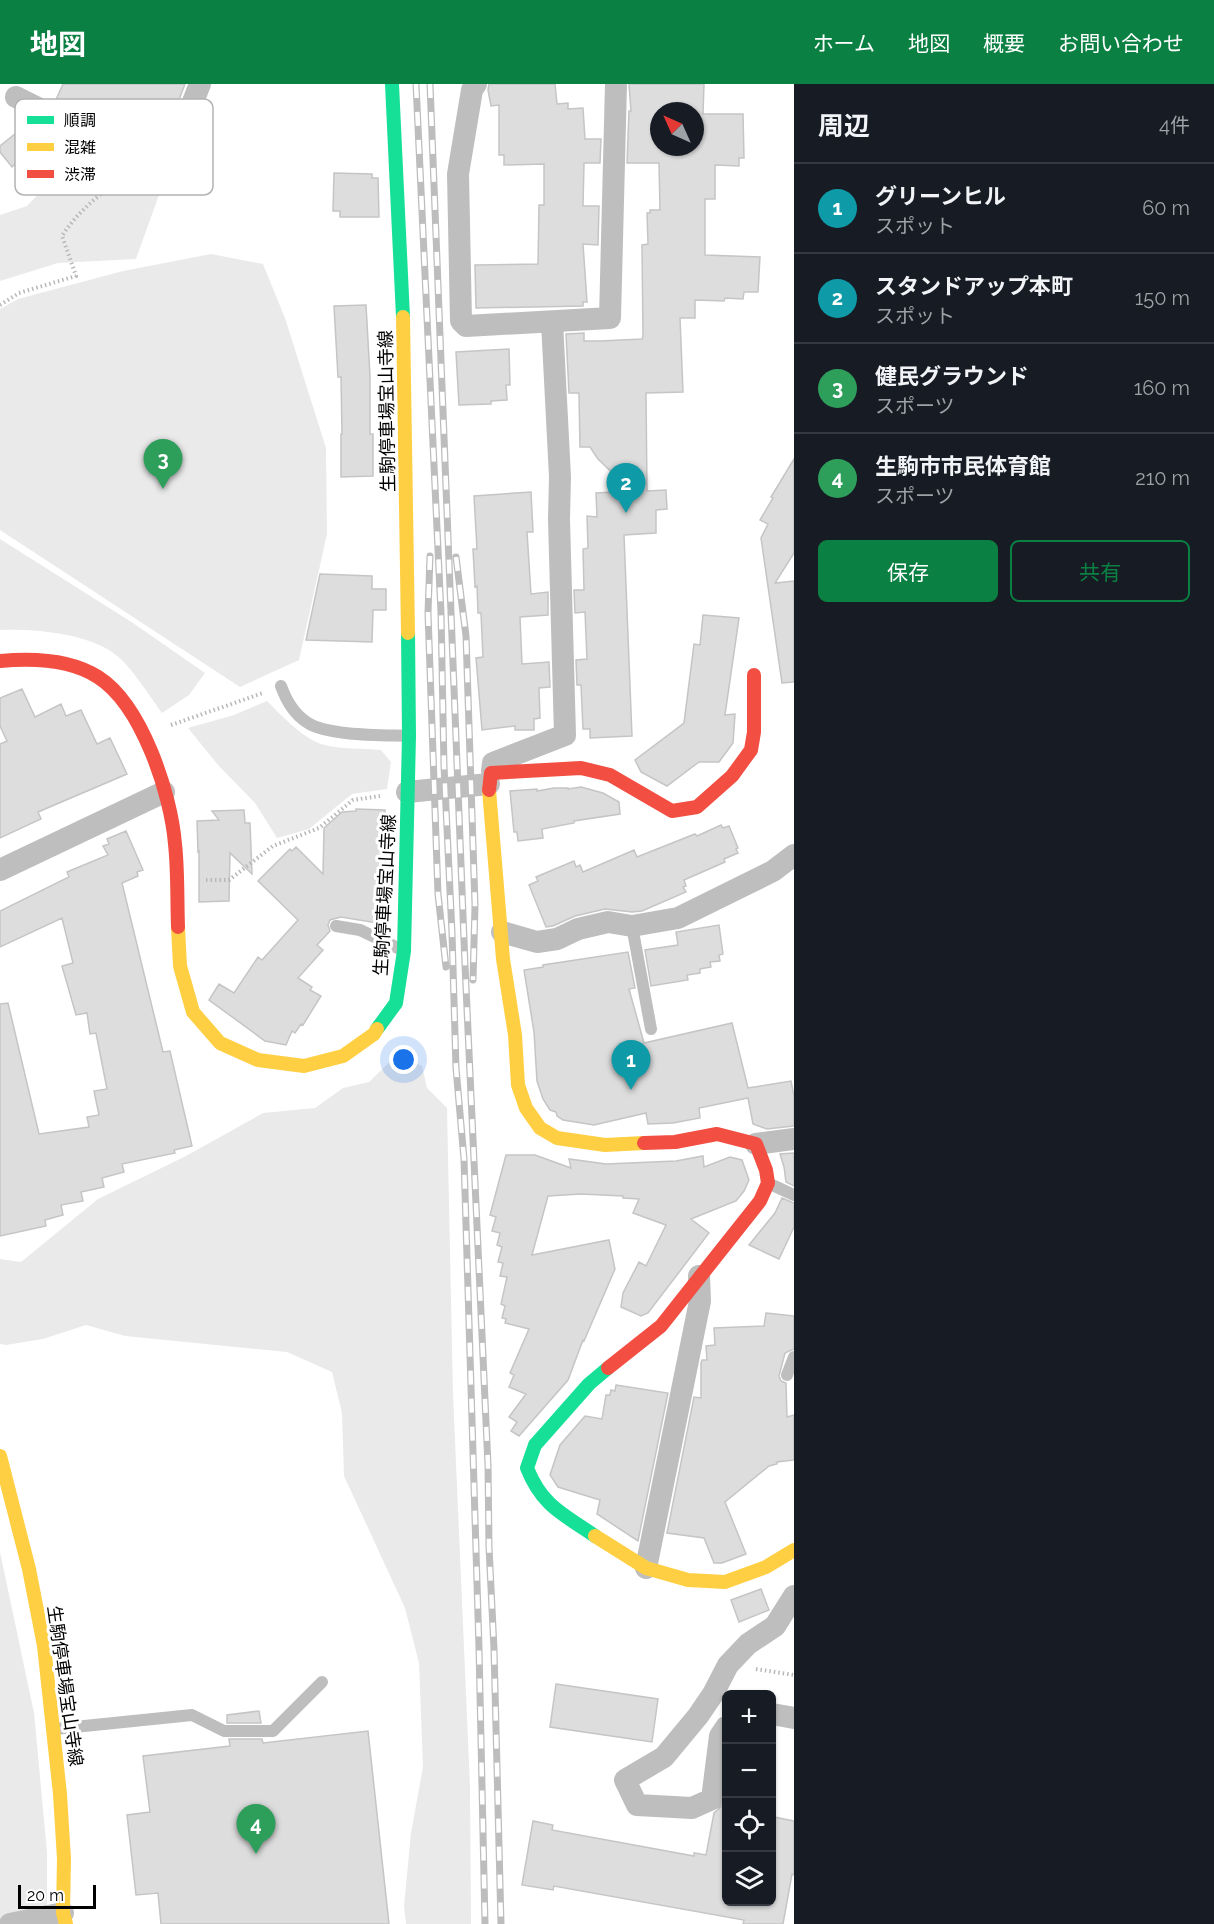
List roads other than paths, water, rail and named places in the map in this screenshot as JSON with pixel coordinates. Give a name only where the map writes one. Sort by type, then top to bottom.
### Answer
[{"type":"main road","name":"生駒停車場宝山寺線","points":[[0,661],[24,659],[64,663],[98,676],[125,702],[145,735],[164,792],[175,842],[180,966],[193,1012],[220,1042],[258,1060],[304,1066],[343,1056],[374,1034],[396,1003],[404,951],[409,736],[404,346],[392,84]]},
{"type":"main road","points":[[754,675],[754,732],[751,750],[732,776],[697,807],[672,811],[610,775],[581,768],[490,778],[503,959],[515,1035],[518,1085],[526,1108],[540,1128],[557,1138],[605,1145],[675,1143],[717,1134],[756,1144],[766,1170],[768,1183],[760,1201],[661,1326],[589,1384],[535,1445],[527,1468],[533,1483],[545,1501],[646,1568],[688,1580],[725,1582],[766,1567],[794,1550]]},
{"type":"main road","name":"生駒停車場宝山寺線","points":[[0,1456],[29,1569],[44,1646],[54,1729],[64,1859],[65,1918]]},
{"type":"street","points":[[194,99],[200,84]]},
{"type":"street","points":[[476,84],[472,90],[458,174],[461,321],[466,326],[610,318],[616,84]]},
{"type":"street","points":[[407,792],[490,778],[493,763],[565,735],[559,519],[560,477],[552,322]]},
{"type":"street","points":[[0,870],[164,792]]},
{"type":"street","points":[[502,933],[537,942],[556,939],[578,929],[609,922],[632,926],[678,918],[773,871],[794,855]]},
{"type":"street","points":[[756,1144],[794,1139]]},
{"type":"street","points":[[646,1568],[700,1301],[699,1276]]},
{"type":"street","points":[[722,1733],[712,1799],[692,1808],[637,1805],[626,1780],[664,1757],[698,1716],[729,1665],[748,1644],[775,1626],[794,1596]]},
{"type":"street","points":[[776,1715],[794,1718]]},
{"type":"street","points":[[10,1924],[65,1918]]},
{"type":"lane","points":[[281,686],[287,701],[308,723],[337,732],[409,736]]},
{"type":"lane","points":[[336,926],[360,930],[404,951]]},
{"type":"lane","points":[[632,926],[651,1029]]},
{"type":"lane","points":[[768,1183],[794,1195]]},
{"type":"lane","points":[[787,1376],[794,1357]]},
{"type":"lane","points":[[54,1729],[192,1715],[224,1731],[273,1731],[322,1682]]},
{"type":"railway","points":[[416,84],[441,613],[444,766],[456,1068],[464,1159],[485,1924]]},
{"type":"railway","points":[[430,84],[465,965],[488,1465],[501,1924]]},
{"type":"railway","points":[[430,556],[428,613],[438,894],[446,967]]},
{"type":"railway","points":[[456,557],[466,636],[475,905],[473,980]]},
{"type":"place","name":"健民グラウンド","points":[[163,489]]},
{"type":"place","name":"スタンドアップ本町","points":[[626,513]]},
{"type":"place","name":"グリーンヒル","points":[[631,1090]]},
{"type":"place","name":"生駒市市民体育館","points":[[256,1854]]}]
